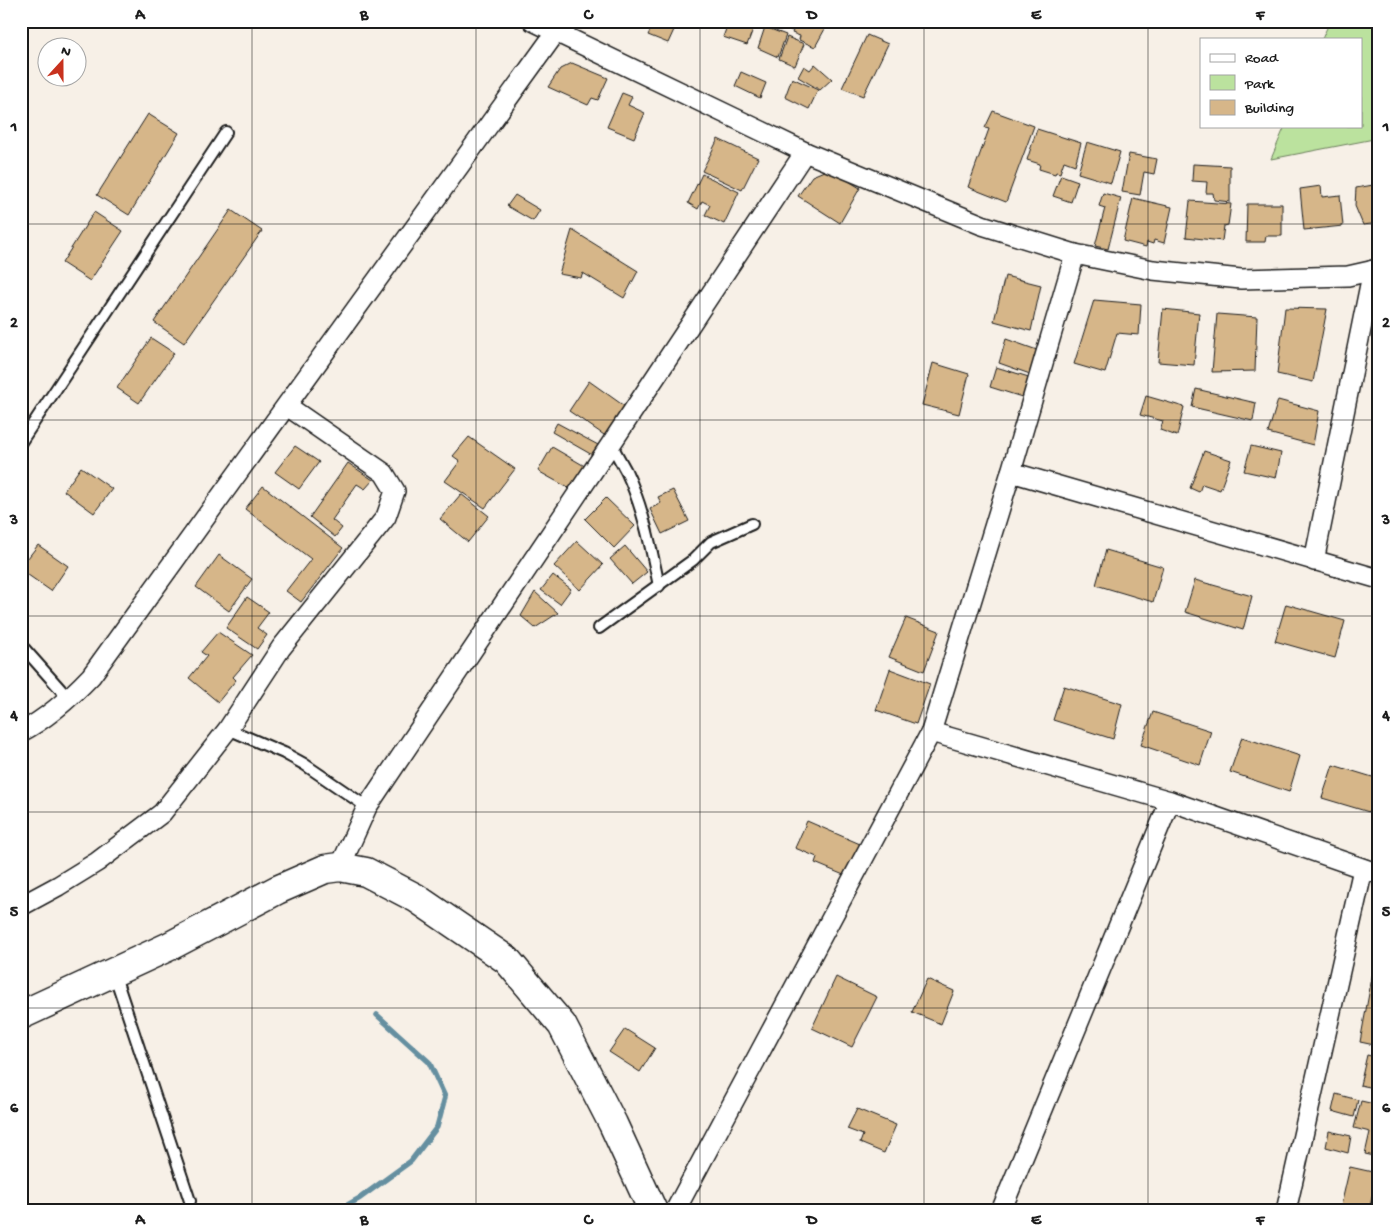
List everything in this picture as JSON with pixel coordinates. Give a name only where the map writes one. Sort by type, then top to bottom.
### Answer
[{"type":"street","points":[[533,21],[560,27],[805,152],[982,225],[1075,254],[1153,270],[1241,279],[1348,276],[1376,269],[1314,560]]},
{"type":"street","points":[[21,732],[38,723],[69,699],[91,676],[288,406],[560,27]]},
{"type":"street","points":[[340,867],[367,807],[805,152]]},
{"type":"street","points":[[675,1211],[931,732],[1011,472],[1075,254]]},
{"type":"street","points":[[21,906],[97,862],[162,813],[228,729],[281,648],[386,517],[395,491],[384,474],[288,406]]},
{"type":"street","points":[[1011,472],[1379,579]]},
{"type":"street","points":[[931,732],[1170,801],[1371,872],[1286,1211]]},
{"type":"street","points":[[1001,1211],[1170,801]]},
{"type":"street","points":[[21,1014],[170,946],[277,890],[325,869],[340,867],[366,872],[416,898],[507,960],[562,1025],[613,1124],[653,1211]]},
{"type":"lane","points":[[21,442],[226,132]]},
{"type":"lane","points":[[611,444],[626,471],[638,502],[650,542],[659,586]]},
{"type":"lane","points":[[599,628],[693,560],[711,542],[752,524]]},
{"type":"lane","points":[[21,644],[69,699]]},
{"type":"lane","points":[[228,729],[284,753],[304,764],[367,807]]},
{"type":"lane","points":[[113,972],[190,1201]]},
{"type":"green space","points":[[1330,21],[1379,21],[1379,138],[1271,159],[1284,128],[1362,128],[1362,38],[1322,38]]},
{"type":"building","points":[[655,21],[678,21],[668,43],[648,35]]},
{"type":"building","points":[[729,21],[756,21],[747,45],[723,37]]},
{"type":"building","points":[[785,21],[814,21],[826,27],[815,47],[799,40],[800,36],[783,27]]},
{"type":"building","points":[[765,27],[786,35],[778,57],[758,48]]},
{"type":"building","points":[[867,35],[888,44],[863,96],[842,88]]},
{"type":"building","points":[[787,37],[804,44],[795,66],[779,59]]},
{"type":"building","points":[[572,63],[608,78],[598,100],[592,98],[588,105],[548,87],[560,69]]},
{"type":"building","points":[[815,64],[832,79],[820,90],[798,77],[804,66],[810,70]]},
{"type":"building","points":[[741,72],[766,83],[760,98],[735,86]]},
{"type":"building","points":[[792,78],[818,90],[809,109],[785,97]]},
{"type":"building","points":[[622,93],[632,97],[628,105],[645,113],[634,138],[607,127]]},
{"type":"building","points":[[993,111],[1034,126],[1006,202],[968,187],[989,129],[985,128]]},
{"type":"building","points":[[148,114],[179,133],[129,215],[97,195]]},
{"type":"building","points":[[1037,129],[1081,143],[1075,165],[1064,161],[1060,173],[1056,172],[1055,174],[1039,169],[1040,164],[1027,160]]},
{"type":"building","points":[[718,139],[758,158],[742,190],[702,171]]},
{"type":"building","points":[[1087,142],[1120,152],[1111,183],[1078,173]]},
{"type":"building","points":[[1129,154],[1157,159],[1154,174],[1144,172],[1140,195],[1122,192]]},
{"type":"building","points":[[1193,164],[1230,166],[1230,202],[1214,200],[1213,193],[1206,193],[1207,182],[1192,181]]},
{"type":"building","points":[[829,169],[860,188],[840,223],[798,196],[812,176]]},
{"type":"building","points":[[702,174],[739,192],[724,224],[705,215],[710,205],[702,201],[698,209],[688,203]]},
{"type":"building","points":[[1061,175],[1078,181],[1071,202],[1053,196]]},
{"type":"building","points":[[1379,184],[1379,223],[1363,225],[1355,206],[1356,188]]},
{"type":"building","points":[[1321,186],[1322,197],[1340,195],[1343,226],[1304,230],[1300,189]]},
{"type":"building","points":[[1103,193],[1121,198],[1108,249],[1095,246],[1105,208],[1099,206]]},
{"type":"building","points":[[515,195],[540,210],[533,221],[507,206]]},
{"type":"building","points":[[1133,198],[1172,207],[1164,243],[1154,240],[1153,244],[1147,242],[1146,247],[1123,241]]},
{"type":"building","points":[[1190,201],[1231,204],[1228,225],[1224,226],[1222,241],[1186,237]]},
{"type":"building","points":[[1247,204],[1282,204],[1282,236],[1266,236],[1265,242],[1246,242]]},
{"type":"building","points":[[231,210],[262,231],[184,343],[154,322]]},
{"type":"building","points":[[94,212],[123,231],[90,281],[62,263]]},
{"type":"building","points":[[572,230],[638,271],[624,298],[583,273],[581,278],[559,274]]},
{"type":"building","points":[[1005,276],[1041,285],[1031,331],[994,321]]},
{"type":"building","points":[[1094,300],[1141,304],[1139,335],[1117,333],[1105,373],[1074,364]]},
{"type":"building","points":[[1285,308],[1327,309],[1313,382],[1277,374]]},
{"type":"building","points":[[1163,309],[1199,313],[1194,365],[1158,362]]},
{"type":"building","points":[[1217,314],[1257,317],[1255,371],[1212,372]]},
{"type":"building","points":[[151,338],[174,353],[139,403],[117,388]]},
{"type":"building","points":[[1006,339],[1037,350],[1030,374],[999,363]]},
{"type":"building","points":[[933,363],[969,374],[959,414],[922,405]]},
{"type":"building","points":[[996,367],[1032,378],[1025,398],[990,387]]},
{"type":"building","points":[[589,381],[627,408],[607,437],[569,411]]},
{"type":"building","points":[[1196,389],[1256,403],[1253,421],[1192,407]]},
{"type":"building","points":[[1146,396],[1184,407],[1177,436],[1160,430],[1163,421],[1140,415]]},
{"type":"building","points":[[1278,400],[1319,411],[1313,445],[1268,433]]},
{"type":"building","points":[[557,423],[600,446],[594,456],[552,432]]},
{"type":"building","points":[[469,437],[515,469],[485,508],[445,481],[460,461],[453,456]]},
{"type":"building","points":[[295,446],[319,462],[299,489],[275,472]]},
{"type":"building","points":[[1251,446],[1281,453],[1276,478],[1244,471]]},
{"type":"building","points":[[552,447],[588,468],[572,490],[538,471]]},
{"type":"building","points":[[1204,451],[1231,460],[1220,490],[1202,484],[1199,492],[1190,488]]},
{"type":"building","points":[[348,463],[373,480],[365,489],[357,484],[332,520],[342,528],[335,537],[310,517]]},
{"type":"building","points":[[81,467],[112,489],[94,513],[64,491]]},
{"type":"building","points":[[263,486],[343,548],[301,602],[286,591],[311,559],[245,509]]},
{"type":"building","points":[[673,490],[689,521],[662,534],[650,509],[661,503],[658,497]]},
{"type":"building","points":[[461,494],[489,516],[468,542],[440,519]]},
{"type":"building","points":[[606,498],[635,526],[614,548],[585,519]]},
{"type":"building","points":[[577,541],[603,565],[580,590],[554,566]]},
{"type":"building","points":[[38,545],[68,566],[51,591],[21,570],[21,567]]},
{"type":"building","points":[[625,546],[647,572],[632,584],[610,559]]},
{"type":"building","points":[[1106,550],[1163,567],[1153,602],[1096,585]]},
{"type":"building","points":[[219,555],[252,579],[229,611],[196,587]]},
{"type":"building","points":[[553,575],[571,589],[560,604],[541,590]]},
{"type":"building","points":[[1195,580],[1252,596],[1243,630],[1185,612]]},
{"type":"building","points":[[535,592],[558,613],[535,628],[521,616]]},
{"type":"building","points":[[247,597],[269,612],[257,628],[267,635],[257,649],[226,628]]},
{"type":"building","points":[[1286,604],[1345,621],[1335,658],[1275,641]]},
{"type":"building","points":[[906,618],[939,631],[924,671],[889,657]]},
{"type":"building","points":[[218,632],[252,655],[233,677],[236,680],[218,702],[189,678],[207,656],[201,652]]},
{"type":"building","points":[[890,669],[930,684],[916,724],[876,710]]},
{"type":"building","points":[[1064,686],[1122,704],[1113,739],[1053,720]]},
{"type":"building","points":[[1153,712],[1211,731],[1200,765],[1141,745]]},
{"type":"building","points":[[1242,737],[1300,756],[1289,792],[1230,772]]},
{"type":"building","points":[[1333,765],[1379,779],[1379,815],[1322,798]]},
{"type":"building","points":[[807,821],[860,844],[846,876],[815,863],[817,857],[795,848]]},
{"type":"building","points":[[1379,945],[1379,1046],[1360,1042]]},
{"type":"building","points":[[836,977],[877,997],[852,1047],[812,1028]]},
{"type":"building","points":[[927,979],[954,991],[941,1024],[912,1012]]},
{"type":"building","points":[[625,1029],[655,1048],[640,1072],[609,1052]]},
{"type":"building","points":[[1367,1055],[1379,1058],[1379,1089],[1360,1085]]},
{"type":"building","points":[[1336,1094],[1358,1100],[1354,1117],[1332,1111]]},
{"type":"building","points":[[1361,1101],[1379,1105],[1379,1157],[1365,1154],[1370,1132],[1354,1128]]},
{"type":"building","points":[[857,1109],[896,1125],[884,1153],[860,1143],[863,1135],[847,1129]]},
{"type":"building","points":[[1329,1131],[1351,1136],[1348,1153],[1326,1147]]},
{"type":"building","points":[[1350,1167],[1377,1173],[1369,1211],[1340,1210]]},
{"type":"building","points":[[1379,1172],[1379,1211],[1370,1211]]},
{"type":"waterway","points":[[337,1211],[360,1198],[411,1161],[437,1127],[445,1097],[429,1062],[377,1015]]}]
